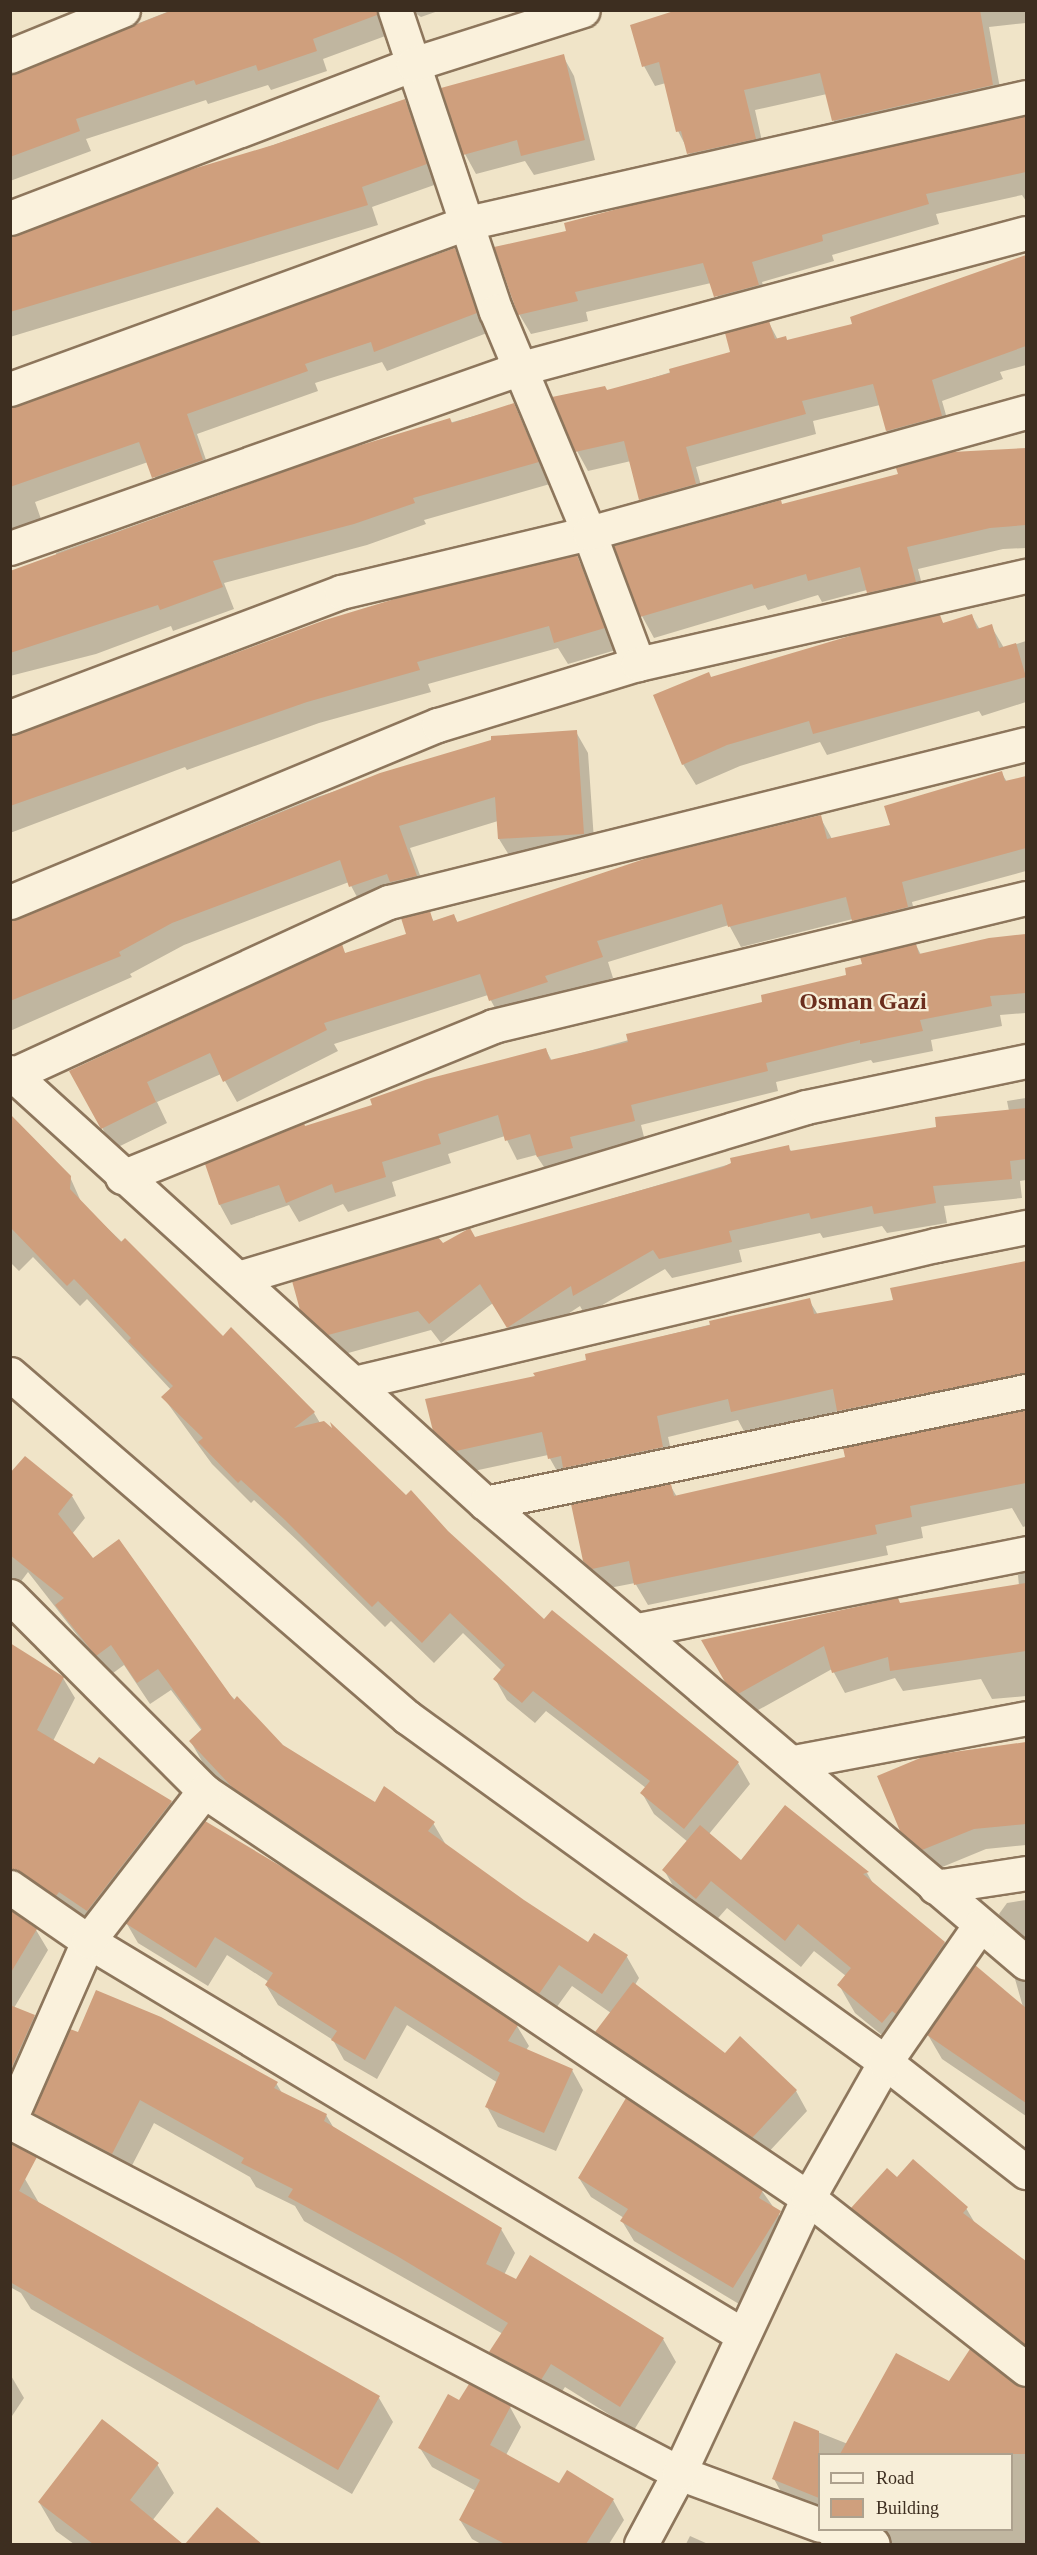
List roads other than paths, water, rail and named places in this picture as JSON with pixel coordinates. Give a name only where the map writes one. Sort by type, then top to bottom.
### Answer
[{"type":"street","points":[[10,56],[123,10]]},
{"type":"street","points":[[395,10],[518,369],[589,533],[638,664]]},
{"type":"street","points":[[10,218],[412,64],[583,10]]},
{"type":"street","points":[[10,389],[467,223],[1026,97]]},
{"type":"street","points":[[10,549],[518,369],[1026,233]]},
{"type":"street","points":[[10,717],[341,592],[589,533],[1026,412]]},
{"type":"street","points":[[10,902],[438,725],[638,664],[1026,576]]},
{"type":"street","points":[[1026,744],[389,902],[11,1074],[122,1177],[238,1278],[485,1503],[795,1762],[979,1926],[1026,1963]]},
{"type":"street","points":[[122,1177],[493,1026],[1026,898]]},
{"type":"street","points":[[238,1278],[806,1107],[1026,1061]]},
{"type":"street","points":[[354,1383],[936,1245],[1026,1227]]},
{"type":"street","points":[[10,1374],[407,1717],[885,2062],[1026,2172]]},
{"type":"street","points":[[485,1503],[1026,1391]]},
{"type":"street","points":[[638,1630],[1026,1553]]},
{"type":"street","points":[[10,1596],[204,1791],[808,2199],[1026,2369]]},
{"type":"street","points":[[795,1762],[1026,1718]]},
{"type":"street","points":[[204,1791],[88,1941],[10,2121],[679,2473],[818,2525]]},
{"type":"street","points":[[935,1887],[1026,1873]]},
{"type":"street","points":[[10,1887],[88,1941],[741,2334]]},
{"type":"street","points":[[641,2544],[679,2473],[741,2334],[808,2199],[885,2062],[979,1926]]},
{"type":"street","points":[[837,2531],[873,2544]]},
{"type":"district","name":"Osman Gazi","points":[[863,1002]]}]
